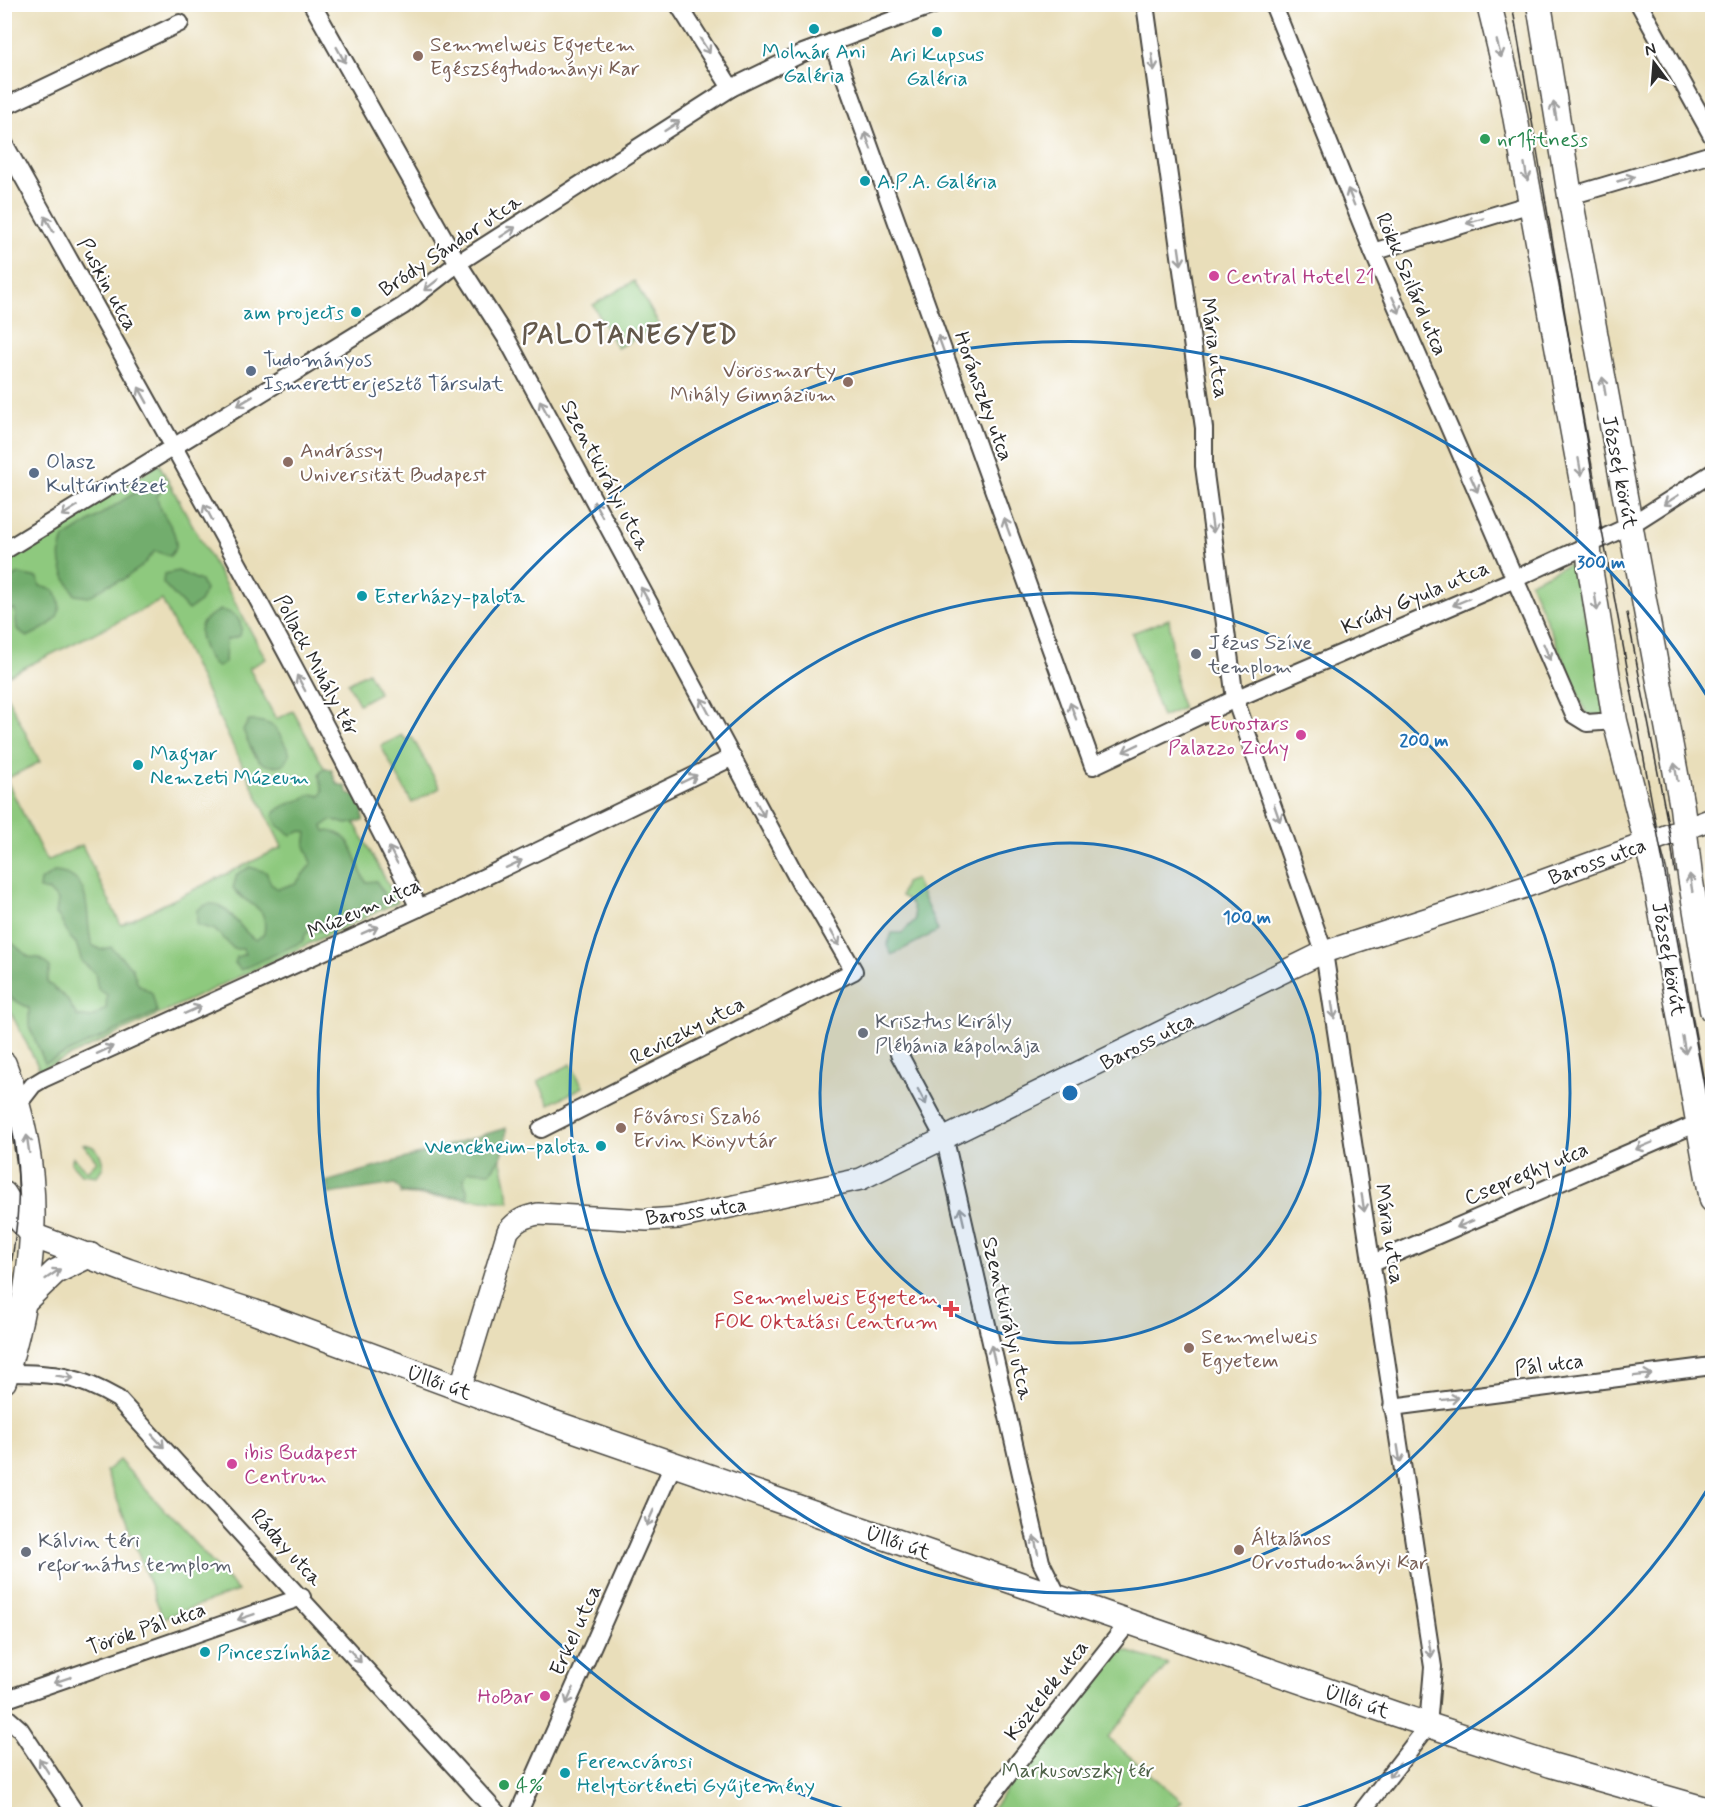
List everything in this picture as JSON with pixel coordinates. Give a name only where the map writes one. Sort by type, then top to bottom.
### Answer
[{"type":"main road","name":"József körút","points":[[1489,4],[1511,94],[1586,504],[1590,568],[1615,721],[1654,872],[1713,1200]]},
{"type":"main road","name":"József körút","points":[[1542,5],[1542,32],[1629,526],[1682,807],[1713,1010]]},
{"type":"main road","points":[[4,1064],[20,1103],[28,1144],[34,1236],[24,1302],[6,1377]]},
{"type":"main road","points":[[32,1186],[38,1207],[48,1221],[62,1235],[90,1255]]},
{"type":"main road","points":[[4,1194],[20,1220],[34,1236],[90,1255]]},
{"type":"main road","points":[[24,1302],[50,1275],[90,1255]]},
{"type":"main road","name":"Üllői út","points":[[90,1255],[138,1274],[254,1312],[673,1465],[1428,1726],[1677,1808],[1713,1810]]},
{"type":"street","name":"Szentkirályi utca","points":[[312,4],[458,263],[508,341],[801,885],[816,905],[854,970]]},
{"type":"street","points":[[678,4],[731,88]]},
{"type":"street","name":"Bródy Sándor utca","points":[[4,551],[403,306],[458,263],[731,88],[802,53],[936,4]]},
{"type":"street","name":"Mária utca","points":[[1145,4],[1204,428],[1204,466],[1235,699],[1324,952],[1433,1668],[1428,1726]]},
{"type":"street","name":"Rökk Szilárd utca","points":[[1273,4],[1373,252],[1515,579]]},
{"type":"street","points":[[1639,4],[1713,136]]},
{"type":"street","points":[[4,107],[180,23]]},
{"type":"street","name":"Horánszky utca","points":[[832,42],[1093,766]]},
{"type":"street","name":"Puskin utca","points":[[4,143],[172,446]]},
{"type":"street","points":[[1570,196],[1713,154]]},
{"type":"street","points":[[1373,252],[1532,204]]},
{"type":"street","name":"Pollack Mihály tér","points":[[172,446],[379,827],[419,908]]},
{"type":"street","name":"Krúdy Gyula utca","points":[[1093,766],[1235,699],[1515,579],[1629,526],[1713,473]]},
{"type":"street","points":[[1515,579],[1574,715],[1587,723],[1615,721]]},
{"type":"street","name":"Múzeum utca","points":[[20,1103],[33,1085],[43,1079],[419,908],[733,757]]},
{"type":"street","name":"Baross utca","points":[[460,1389],[508,1231],[516,1221],[538,1214],[582,1218],[668,1218],[789,1196],[861,1179],[945,1140],[1324,952],[1525,887],[1713,819]]},
{"type":"street","name":"Reviczky utca","points":[[541,1129],[854,970]]},
{"type":"street","name":"Szentkirályi utca","points":[[899,1054],[945,1140],[1041,1562],[1059,1598]]},
{"type":"street","name":"Csepreghy utca","points":[[1373,1263],[1698,1123]]},
{"type":"street","points":[[4,1222],[34,1236]]},
{"type":"street","name":"Pál utca","points":[[1392,1407],[1713,1366]]},
{"type":"street","name":"Ráday utca","points":[[6,1377],[70,1377],[89,1382],[118,1399],[498,1815]]},
{"type":"street","name":"Erkel utca","points":[[518,1815],[673,1465]]},
{"type":"street","name":"Török Pál utca","points":[[4,1700],[302,1598]]},
{"type":"street","name":"Köztelek utca","points":[[976,1815],[1129,1622]]},
{"type":"street","points":[[4,1715],[20,1729],[76,1815]]},
{"type":"street","points":[[1360,1815],[1428,1726]]},
{"type":"green space","points":[[634,281],[660,326],[617,348],[593,305]]},
{"type":"green space","points":[[159,464],[266,659],[249,668],[276,719],[293,711],[398,902],[40,1070],[5,1001],[4,690],[40,762],[6,779],[45,858],[47,861],[82,845],[121,925],[282,847],[162,600],[5,677],[5,561]]},
{"type":"green space","points":[[150,483],[157,483],[161,491],[157,497],[172,528],[176,548],[170,556],[155,551],[141,567],[89,597],[75,595],[62,568],[60,554],[64,538]]},
{"type":"green space","points":[[1571,563],[1612,716],[1587,715],[1530,582]]},
{"type":"green space","points":[[178,571],[201,581],[205,590],[200,602],[188,610],[163,583],[164,574]]},
{"type":"green space","points":[[19,574],[38,578],[40,586],[54,590],[60,607],[55,619],[49,625],[27,637],[17,629],[15,609],[8,610],[8,633],[5,636],[5,582]]},
{"type":"green space","points":[[221,610],[238,618],[241,631],[240,636],[226,640],[225,663],[217,667],[205,651],[200,631],[207,618]]},
{"type":"green space","points":[[1169,619],[1178,696],[1183,708],[1162,717],[1132,633]]},
{"type":"green space","points":[[368,672],[379,693],[359,704],[348,683]]},
{"type":"green space","points":[[249,721],[266,723],[276,729],[290,754],[284,764],[267,765],[257,758],[243,730]]},
{"type":"green space","points":[[402,735],[406,740],[412,737],[440,788],[412,803],[381,746]]},
{"type":"green space","points":[[323,769],[331,769],[337,784],[345,786],[349,794],[359,797],[363,807],[363,821],[347,824],[331,820],[323,826],[325,831],[335,832],[348,842],[366,882],[376,881],[384,893],[380,907],[350,912],[335,929],[307,932],[302,942],[241,970],[235,963],[237,957],[245,954],[243,949],[234,949],[215,930],[197,925],[197,910],[215,904],[230,914],[249,936],[256,940],[264,934],[265,924],[260,911],[233,888],[237,874],[250,867],[266,872],[271,884],[278,889],[296,883],[312,863],[305,846],[307,833],[302,831],[291,835],[278,826],[273,816],[284,806],[312,794],[321,796],[323,791],[319,775]]},
{"type":"green space","points":[[54,872],[68,875],[83,889],[92,945],[101,950],[111,947],[132,968],[138,984],[152,993],[157,1012],[45,1063],[29,1026],[29,1008],[12,999],[6,988],[9,977],[5,968],[5,937],[29,957],[39,958],[50,967],[47,982],[66,998],[77,1016],[91,1018],[106,1008],[107,995],[98,989],[95,973],[82,962],[76,943],[56,914],[58,900],[49,891],[39,889],[40,881]]},
{"type":"green space","points":[[915,879],[938,931],[892,955],[887,946],[892,933],[902,933],[915,920],[912,905],[901,896],[905,883]]},
{"type":"green space","points":[[571,1064],[583,1087],[550,1104],[538,1081]]},
{"type":"green space","points":[[506,1128],[503,1152],[490,1172],[469,1171],[464,1178],[468,1197],[403,1193],[395,1184],[329,1194],[326,1182]]},
{"type":"green space","points":[[83,1144],[95,1148],[100,1154],[103,1167],[97,1176],[81,1174],[71,1163],[73,1157],[87,1171],[97,1161]]},
{"type":"green space","points":[[500,1157],[510,1202],[401,1194],[401,1190]]},
{"type":"green space","points":[[119,1460],[238,1591],[163,1618],[106,1471]]},
{"type":"green space","name":"Markusovszky tér","points":[[1116,1648],[1168,1664],[1108,1738],[1182,1801],[1171,1814],[988,1814]]},
{"type":"tram line","points":[[1512,4],[1600,520],[1712,1129]]},
{"type":"tram line","points":[[1627,613],[1670,835],[1675,873]]},
{"type":"tram line","points":[[4,1096],[16,1150],[18,1175],[17,1225],[4,1303]]},
{"type":"place","name":"Molnár Ani Galéria","points":[[814,29]]},
{"type":"place","name":"Ari Kupsus Galéria","points":[[937,32]]},
{"type":"place","name":"Semmelweis Egyetem Egészségtudományi Kar","points":[[418,56]]},
{"type":"place","name":"nr1fitness","points":[[1485,139]]},
{"type":"place","name":"A.P.A. Galéria","points":[[865,181]]},
{"type":"place","name":"Central Hotel 21","points":[[1214,276]]},
{"type":"place","name":"am projects","points":[[356,312]]},
{"type":"place","name":"Tudományos Ismeretterjesztő Társulat","points":[[251,371]]},
{"type":"place","name":"Vörösmarty Mihály Gimnázium","points":[[848,382]]},
{"type":"place","name":"Andrássy Universität Budapest","points":[[288,462]]},
{"type":"place","name":"Olasz Kultúrintézet","points":[[34,473]]},
{"type":"place","name":"Esterházy-palota","points":[[362,596]]},
{"type":"place","name":"Jézus Szíve templom","points":[[1196,654]]},
{"type":"place","name":"Eurostars Palazzo Zichy","points":[[1301,735]]},
{"type":"place","name":"Magyar Nemzeti Múzeum","points":[[138,765]]},
{"type":"place","name":"Krisztus Király Plébánia kápolnája","points":[[863,1033]]},
{"type":"place","name":"Fővárosi Szabó Ervin Könyvtár","points":[[621,1128]]},
{"type":"place","name":"Wenckheim-palota","points":[[601,1146]]},
{"type":"place","name":"Semmelweis Egyetem FOK Oktatási Centrum","points":[[951,1309]]},
{"type":"place","name":"Semmelweis Egyetem","points":[[1189,1348]]},
{"type":"place","name":"ibis Budapest Centrum","points":[[232,1464]]},
{"type":"place","name":"Általános Orvostudományi Kar","points":[[1239,1550]]},
{"type":"place","name":"Kálvin téri református templom","points":[[26,1552]]},
{"type":"place","name":"Pinceszínház","points":[[205,1652]]},
{"type":"place","name":"HoBar","points":[[545,1696]]},
{"type":"place","name":"Ferencvárosi Helytörténeti Gyűjtemény","points":[[565,1773]]},
{"type":"place","name":"4%","points":[[504,1785]]},
{"type":"district","name":"PALOTANEGYED","points":[[630,334]]}]
